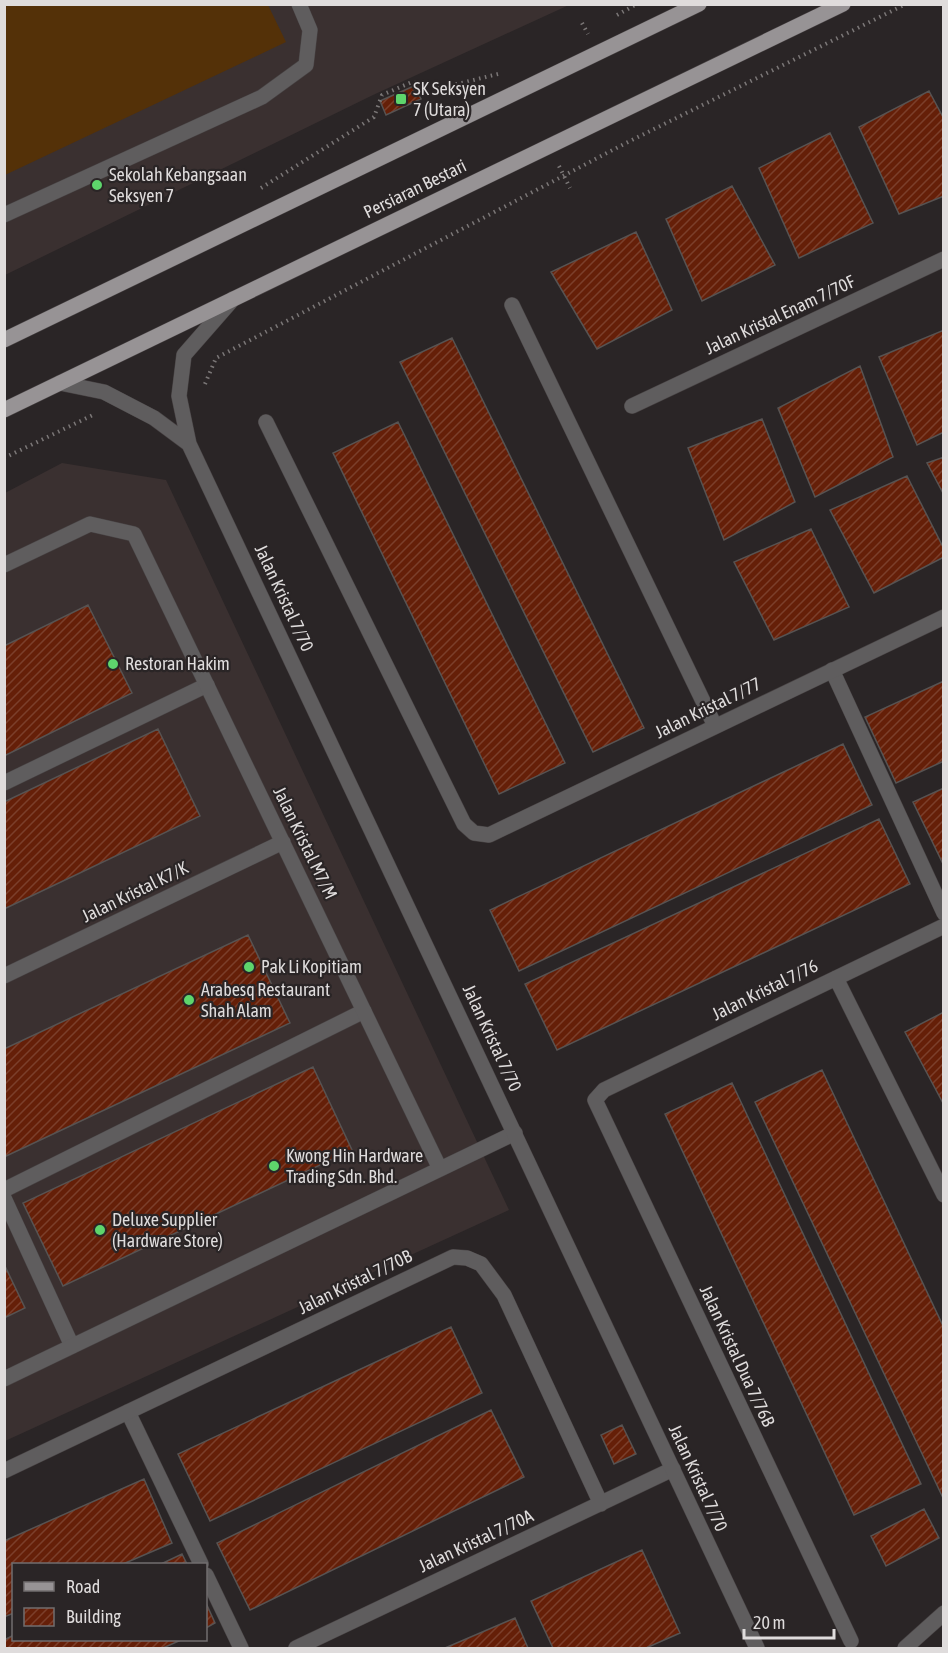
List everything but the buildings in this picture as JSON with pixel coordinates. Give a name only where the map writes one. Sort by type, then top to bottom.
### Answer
[{"type":"main road","points":[[4,340],[699,4]]},
{"type":"main road","name":"Persiaran Bestari","points":[[4,410],[843,4]]},
{"type":"street","points":[[4,215],[271,91],[306,65],[310,30],[299,4]]},
{"type":"street","name":"Jalan Kristal Enam 7/70F","points":[[632,406],[944,259]]},
{"type":"street","points":[[189,444],[179,396],[184,355],[233,299]]},
{"type":"street","points":[[512,305],[715,726]]},
{"type":"street","points":[[60,383],[104,392],[154,418],[189,444]]},
{"type":"street","name":"Jalan Kristal 7/77","points":[[266,422],[464,824],[474,833],[489,835],[944,617]]},
{"type":"street","name":"Jalan Kristal 7/70","points":[[189,444],[757,1648]]},
{"type":"street","name":"Jalan Kristal M7/M","points":[[4,565],[90,524],[134,534],[440,1169]]},
{"type":"street","points":[[832,670],[944,913]]},
{"type":"street","points":[[4,783],[207,685]]},
{"type":"street","name":"Jalan Kristal K7/K","points":[[4,976],[283,842]]},
{"type":"street","name":"Jalan Kristal 7/76","points":[[604,1090],[944,926]]},
{"type":"street","points":[[836,978],[944,1195]]},
{"type":"street","points":[[4,1190],[364,1011]]},
{"type":"street","name":"Jalan Kristal Dua 7/76B","points":[[604,1090],[595,1100],[851,1641]]},
{"type":"street","points":[[4,1379],[515,1133]]},
{"type":"street","points":[[4,1198],[72,1347]]},
{"type":"street","name":"Jalan Kristal 7/70B","points":[[4,1471],[453,1257],[467,1258],[481,1264],[504,1295],[601,1504]]},
{"type":"street","points":[[128,1412],[201,1563]]},
{"type":"street","name":"Jalan Kristal 7/70A","points":[[296,1648],[673,1469]]},
{"type":"street","points":[[207,1577],[241,1648]]},
{"type":"street","points":[[905,1648],[944,1613]]},
{"type":"path","points":[[607,21],[637,4]]},
{"type":"path","points":[[181,405],[200,396],[216,358],[626,143],[906,4]]},
{"type":"path","points":[[578,37],[597,27]]},
{"type":"path","points":[[259,189],[374,117],[382,95],[412,82],[445,87],[501,73]]},
{"type":"path","points":[[4,458],[105,409]]},
{"type":"shaded area","points":[[4,5],[268,5],[286,42],[5,175]]},
{"type":"shaded area","name":"Sekolah Kebangsaan Seksyen 7","points":[[5,5],[569,5],[373,95],[5,275]]},
{"type":"shaded area","points":[[62,463],[166,480],[509,1210],[5,1441],[5,493]]},
{"type":"place","name":"SK Seksyen 7 (Utara)","points":[[401,99]]},
{"type":"place","name":"Sekolah Kebangsaan Seksyen 7","points":[[97,185]]},
{"type":"place","name":"Restoran Hakim","points":[[113,664]]},
{"type":"place","name":"Pak Li Kopitiam","points":[[249,967]]},
{"type":"place","name":"Arabesq Restaurant Shah Alam","points":[[189,1000]]},
{"type":"place","name":"Kwong Hin Hardware Trading Sdn. Bhd.","points":[[274,1166]]},
{"type":"place","name":"Deluxe Supplier (Hardware Store)","points":[[100,1230]]}]
